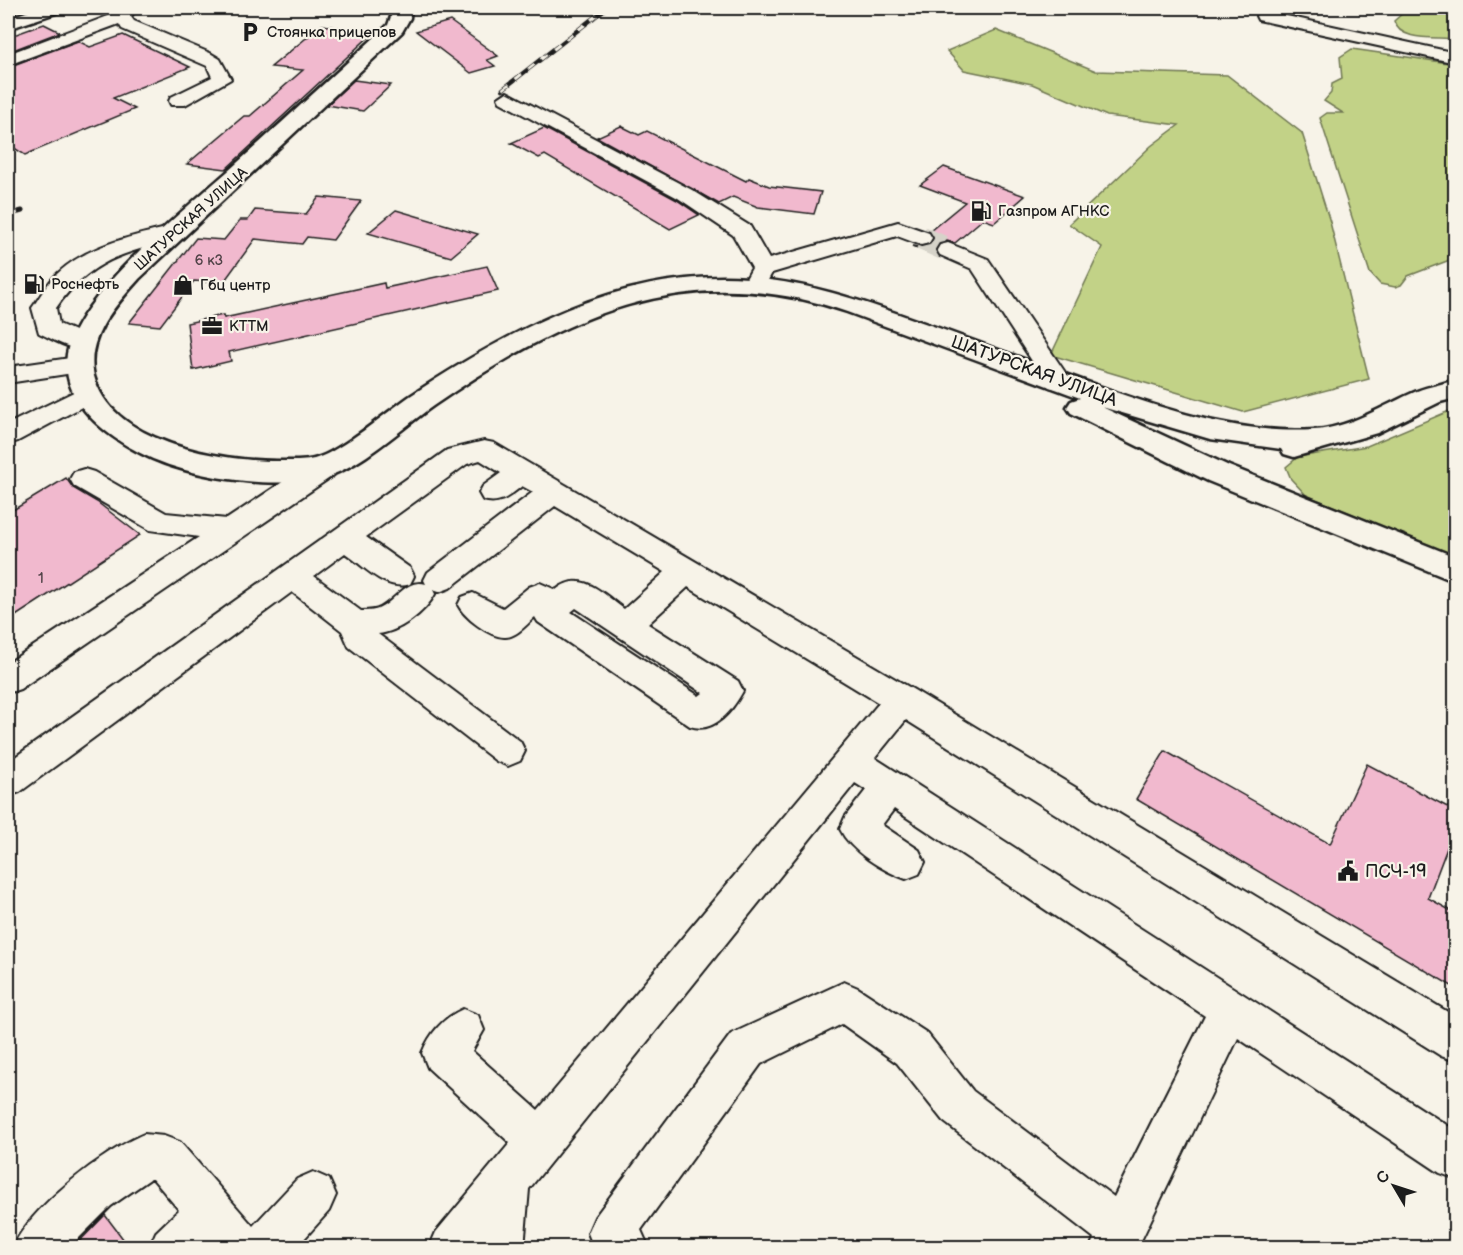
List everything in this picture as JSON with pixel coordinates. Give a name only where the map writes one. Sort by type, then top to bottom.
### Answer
[{"type":"main road","points":[[8,24],[53,8]]},
{"type":"main road","name":"ШАТУРСКАЯ УЛИЦА","points":[[79,354],[99,308],[130,273],[396,28],[401,18],[402,8]]},
{"type":"main road","name":"ШАТУРСКАЯ УЛИЦА","points":[[758,277],[1080,407]]},
{"type":"main road","name":"ШАТУРСКАЯ УЛИЦА","points":[[324,468],[438,390],[488,359],[583,312],[634,295],[680,285],[729,284],[758,277],[863,311],[1141,410],[1248,445]]},
{"type":"main road","points":[[79,354],[86,394],[102,417],[139,442],[175,457],[222,466],[270,471],[324,468]]},
{"type":"main road","points":[[1080,407],[1178,438],[1248,445],[1277,451],[1367,426],[1443,393],[1455,374]]},
{"type":"main road","points":[[1080,407],[1136,436],[1252,489],[1353,527],[1455,570]]},
{"type":"main road","points":[[1248,445],[1277,486],[1300,501],[1353,527]]},
{"type":"street","points":[[8,60],[125,12],[128,25],[214,63],[222,79],[178,101]]},
{"type":"street","points":[[1264,16],[1455,58]]},
{"type":"street","points":[[507,98],[685,194],[742,231],[758,277],[898,230],[921,238]]},
{"type":"street","points":[[8,375],[34,371],[79,354],[48,328],[44,309],[67,277],[107,254],[149,238],[175,233]]},
{"type":"street","points":[[948,250],[980,264],[1058,381]]},
{"type":"street","points":[[8,390],[34,371]]},
{"type":"street","points":[[8,435],[86,394]]},
{"type":"street","points":[[8,781],[292,576],[469,452],[484,450],[902,700],[1455,1041]]},
{"type":"street","name":"ШАТУРСКАЯ УЛИЦА","points":[[8,680],[324,468]]},
{"type":"street","points":[[493,493],[521,472]]},
{"type":"street","points":[[84,479],[160,523],[231,530]]},
{"type":"street","points":[[355,624],[386,621],[419,583],[553,492]]},
{"type":"street","points":[[346,538],[419,583]]},
{"type":"street","points":[[626,626],[686,571]]},
{"type":"street","points":[[292,576],[355,624],[360,638],[508,752]]},
{"type":"street","points":[[575,591],[626,626],[726,691],[702,716],[549,613],[575,591]]},
{"type":"street","points":[[473,604],[504,625],[540,595],[557,606]]},
{"type":"street","points":[[452,1248],[902,700]]},
{"type":"street","points":[[852,762],[1455,1157]]},
{"type":"street","points":[[890,787],[858,828],[906,862]]},
{"type":"street","points":[[612,1243],[746,1049],[844,1002],[912,1048],[958,1107],[1117,1239],[1230,1010]]},
{"type":"street","points":[[463,1030],[443,1053],[540,1141]]},
{"type":"street","points":[[36,1248],[95,1190],[144,1156],[164,1158],[241,1248]]},
{"type":"street","points":[[507,1181],[507,1243]]},
{"type":"street","points":[[264,1248],[313,1195]]},
{"type":"street","points":[[172,1248],[210,1211]]},
{"type":"green space","points":[[1401,8],[1455,8],[1455,39],[1412,36],[1404,33],[1394,21],[1404,12]]},
{"type":"green space","points":[[996,30],[1096,71],[1227,75],[1302,133],[1330,222],[1369,379],[1243,412],[1051,355],[1102,247],[1069,224],[1151,146],[1179,125],[1107,116],[1032,84],[964,70],[947,51]]},
{"type":"green space","points":[[1352,49],[1455,64],[1455,258],[1408,276],[1401,285],[1395,287],[1380,284],[1370,273],[1320,118],[1327,113],[1343,113],[1324,101],[1331,93],[1332,84],[1342,79],[1340,57]]},
{"type":"green space","points":[[1449,411],[1456,413],[1455,556],[1306,495],[1291,479],[1286,467],[1298,457],[1367,446]]},
{"type":"building","points":[[450,21],[498,56],[487,60],[495,66],[471,73],[416,31]]},
{"type":"building","points":[[44,24],[60,32],[8,52],[8,37]]},
{"type":"building","points":[[322,25],[374,32],[226,169],[187,164],[244,116],[250,116],[303,70],[271,67]]},
{"type":"building","points":[[123,35],[190,67],[113,98],[135,109],[25,155],[8,144],[8,67],[78,41],[90,47]]},
{"type":"building","points":[[354,80],[391,85],[363,111],[327,105]]},
{"type":"building","points":[[621,126],[639,135],[647,131],[746,181],[749,178],[769,186],[821,192],[814,214],[758,207],[733,197],[719,204],[597,137]]},
{"type":"building","points":[[544,128],[677,200],[699,215],[670,229],[545,155],[539,158],[511,143]]},
{"type":"building","name":"Газпром АГНКС","points":[[944,167],[1025,196],[994,223],[983,219],[955,243],[947,241],[939,243],[935,249],[939,257],[912,246],[922,247],[931,244],[934,237],[930,231],[965,202],[920,185]]},
{"type":"building","points":[[319,197],[361,201],[333,240],[307,237],[302,244],[255,239],[223,283],[194,281],[160,326],[129,323],[196,238],[224,240],[240,220],[248,220],[255,210],[306,214]]},
{"type":"building","points":[[396,210],[478,234],[451,257],[368,233]]},
{"type":"building","points":[[487,266],[498,291],[229,352],[231,361],[193,370],[187,323],[223,315],[224,318],[384,283],[385,288]]},
{"type":"building","points":[[66,478],[73,488],[97,502],[140,535],[8,621],[8,513]]},
{"type":"building","name":"ПСЧ-19","points":[[1165,751],[1330,844],[1367,764],[1455,811],[1455,827],[1428,898],[1455,913],[1455,988],[1136,799]]},
{"type":"building","points":[[105,1215],[130,1248],[73,1248]]},
{"type":"tunnel","points":[[921,238],[948,250]]},
{"type":"railway","points":[[503,89],[606,8]]},
{"type":"railway","points":[[8,215],[22,211]]},
{"type":"place","name":"Стоянка прицепов","points":[[250,32]]},
{"type":"place","name":"Газпром АГНКС","points":[[981,211]]},
{"type":"place","name":"Роснефть","points":[[34,284]]},
{"type":"place","name":"Гбц центр","points":[[183,285]]},
{"type":"place","name":"КТТМ","points":[[212,326]]},
{"type":"place","name":"ПСЧ-19","points":[[1348,871]]}]
